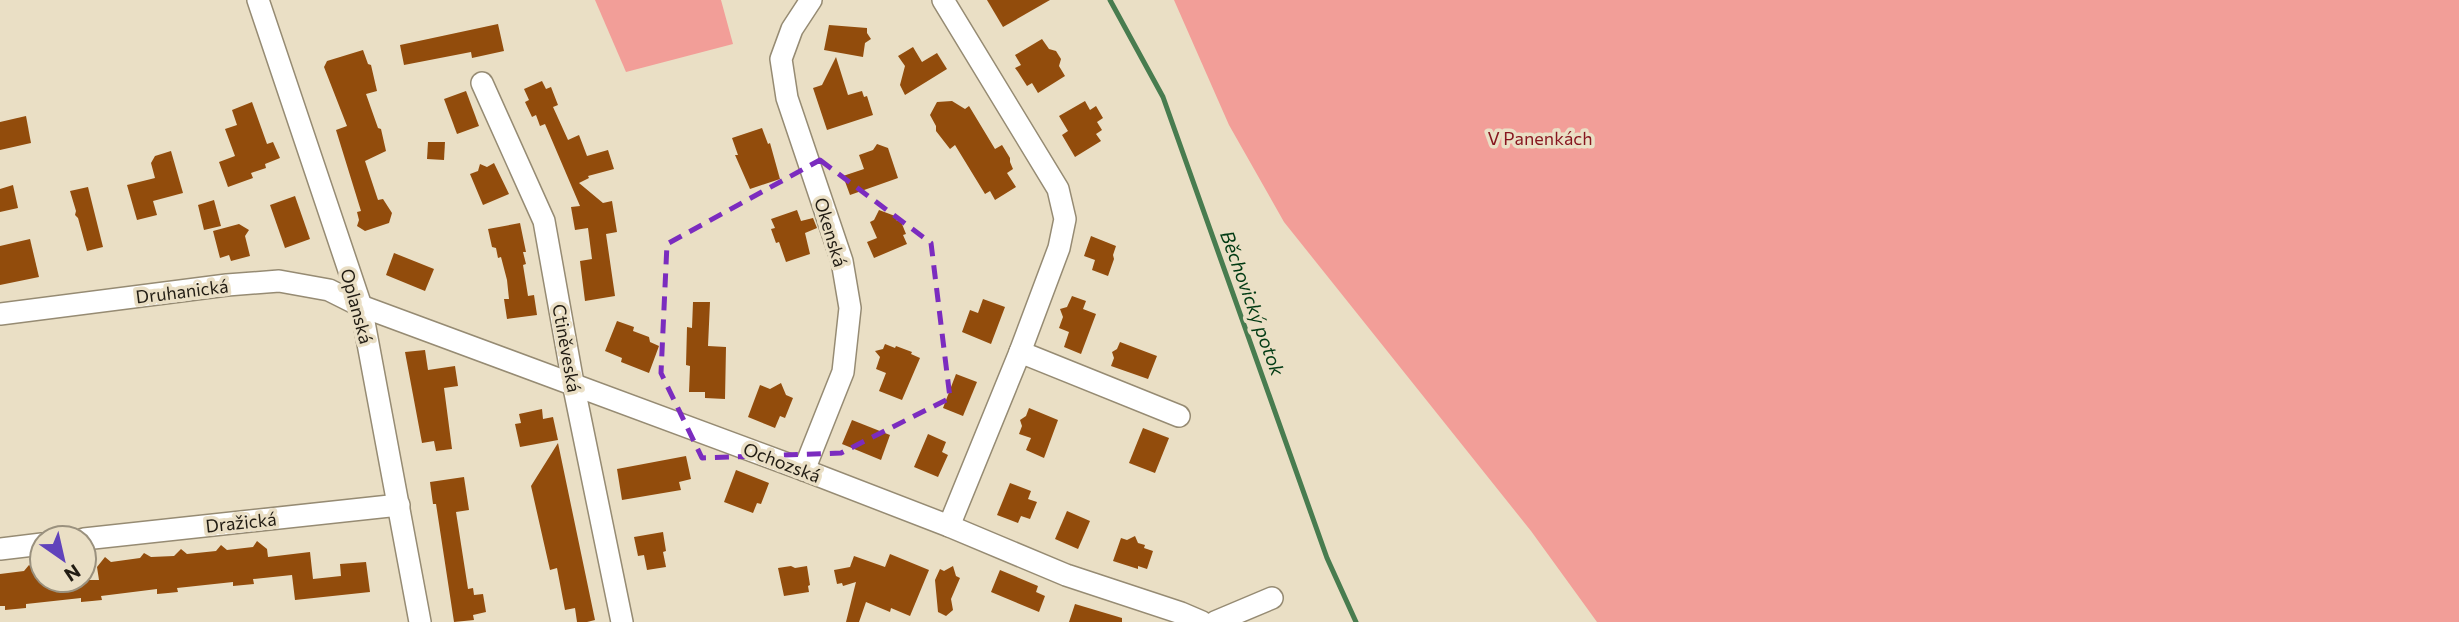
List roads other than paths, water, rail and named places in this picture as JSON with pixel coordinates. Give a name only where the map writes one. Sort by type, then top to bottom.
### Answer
[{"type":"street","name":"Oplanská","points":[[258,0],[361,306],[419,622]]},
{"type":"street","name":"Okenská","points":[[804,470],[842,372],[850,309],[842,261],[786,98],[781,59],[792,29],[811,0]]},
{"type":"street","points":[[943,0],[1058,189],[1065,219],[1059,248],[1020,352],[949,526]]},
{"type":"street","name":"Ctiněveská","points":[[482,83],[544,220],[573,383],[622,622]]},
{"type":"street","name":"Druhanická","points":[[0,314],[278,281],[329,290],[361,306]]},
{"type":"street","name":"Ochozská","points":[[361,306],[804,470],[1066,575],[1202,622]]},
{"type":"street","points":[[1020,352],[1179,416]]},
{"type":"street","name":"Dražická","points":[[98,538],[399,505]]},
{"type":"street","points":[[0,549],[28,546]]},
{"type":"street","points":[[1215,622],[1272,598]]},
{"type":"waterway","name":"Běchovický potok","points":[[1110,0],[1163,97],[1327,558],[1356,622]]},
{"type":"park label","name":"V Panenkách","points":[[1540,138]]}]
